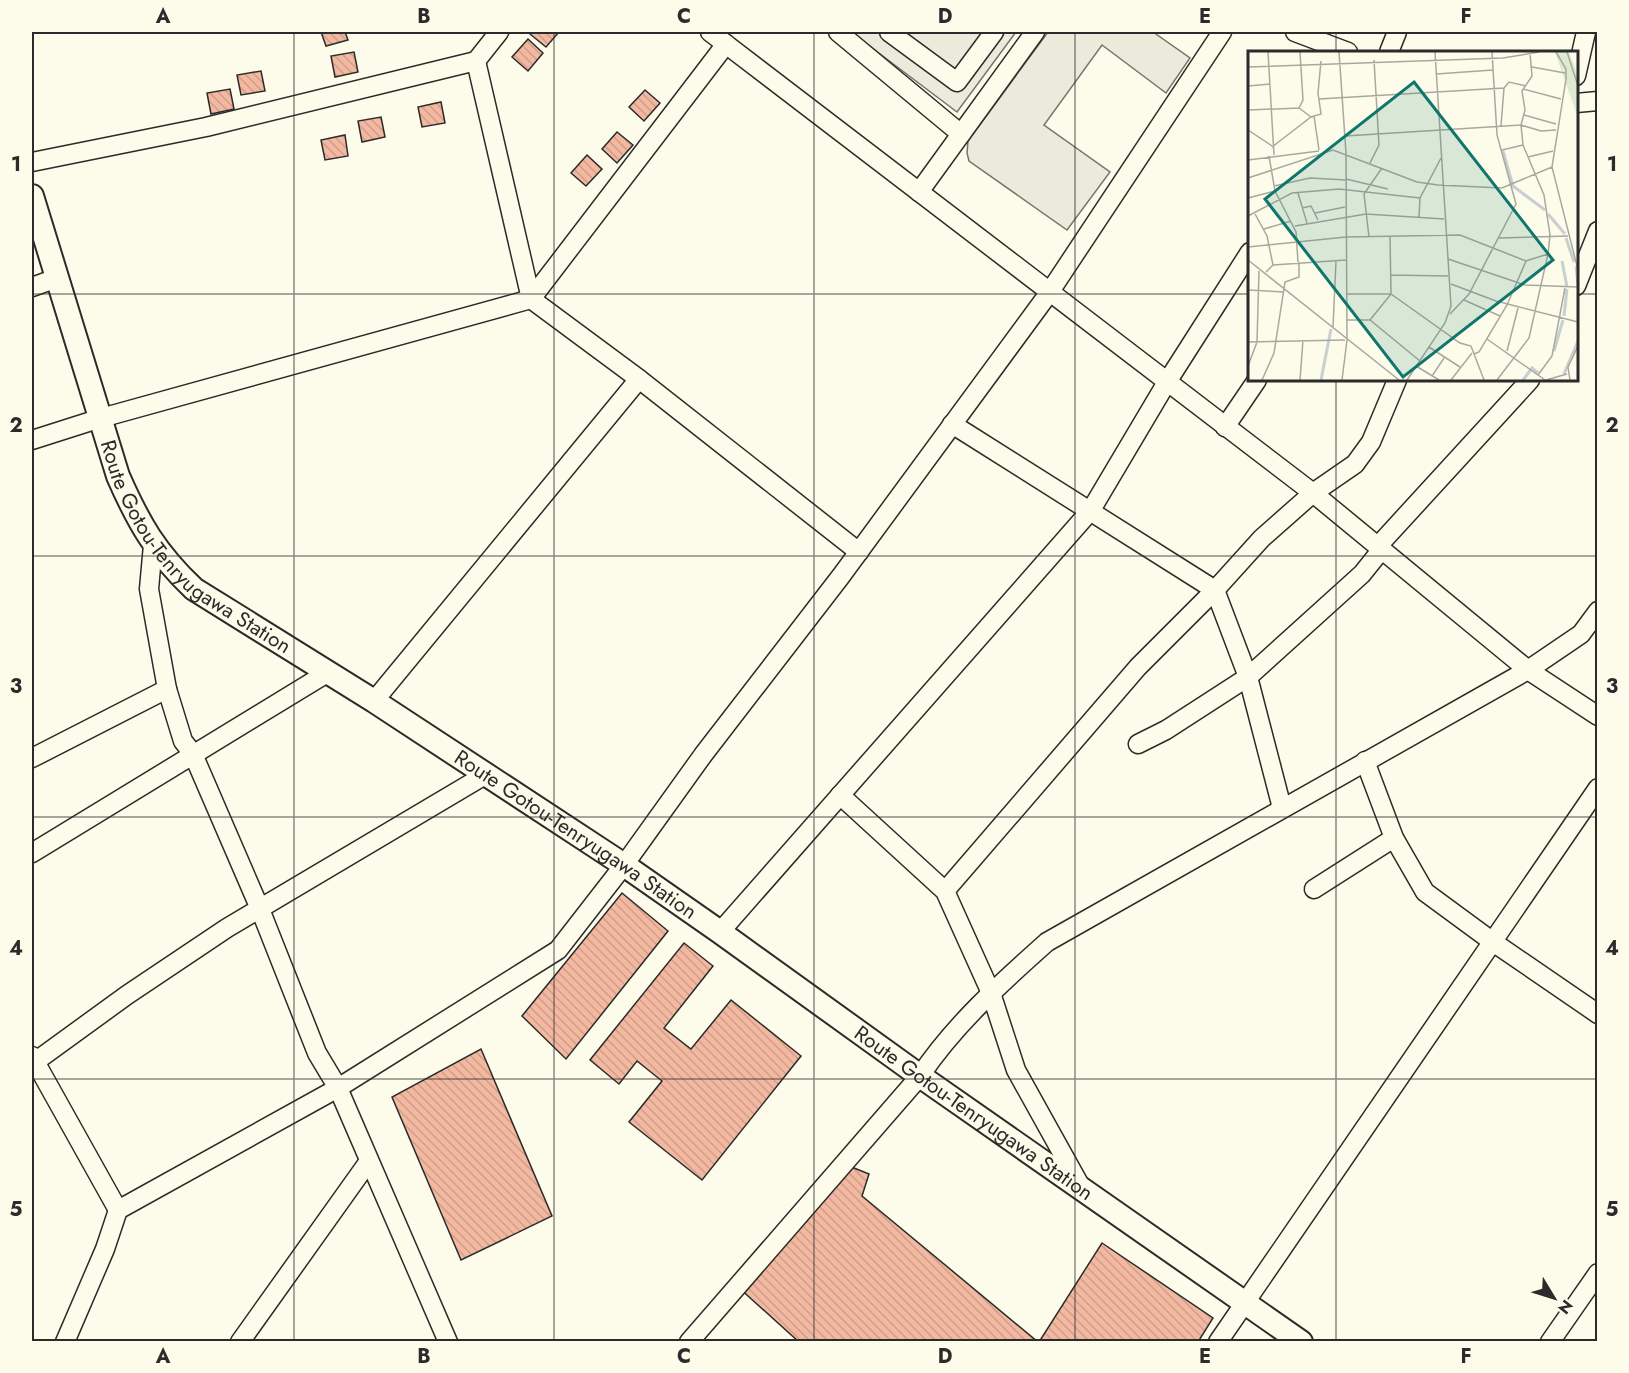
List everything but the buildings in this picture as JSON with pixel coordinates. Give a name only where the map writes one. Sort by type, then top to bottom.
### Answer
[{"type":"main road","name":"Route Gotou-Tenryugawa Station","points":[[32,196],[118,476],[134,513],[153,545],[172,569],[194,589],[374,701],[624,865],[1082,1190],[1301,1341]]},
{"type":"street","points":[[32,162],[206,127],[476,61],[499,32]]},
{"type":"street","points":[[710,32],[1313,494],[1528,670],[1598,716]]},
{"type":"street","points":[[838,32],[961,134]]},
{"type":"street","points":[[889,32],[957,82],[994,32]]},
{"type":"street","points":[[65,1341],[105,1249],[118,1210],[338,1088],[558,950],[624,865],[703,755],[859,552],[1049,293],[1222,32]]},
{"type":"street","points":[[1295,32],[1342,51]]},
{"type":"street","points":[[1389,51],[1397,32]]},
{"type":"street","points":[[1578,67],[1586,32]]},
{"type":"street","points":[[919,192],[1028,34]]},
{"type":"street","points":[[32,440],[101,418],[531,299],[726,44]]},
{"type":"street","points":[[476,61],[531,299],[639,379],[859,552]]},
{"type":"street","points":[[1578,103],[1598,101]]},
{"type":"street","points":[[1578,281],[1598,231]]},
{"type":"street","points":[[720,932],[1091,510],[1167,382],[1248,255]]},
{"type":"street","points":[[32,287],[57,278]]},
{"type":"street","points":[[374,701],[639,379]]},
{"type":"street","points":[[1225,426],[1256,381]]},
{"type":"street","points":[[945,891],[1138,667],[1215,590],[1262,538],[1313,494],[1355,464],[1371,442],[1397,381]]},
{"type":"street","points":[[1138,744],[1166,730],[1248,677],[1362,574],[1380,548],[1529,381]]},
{"type":"street","points":[[952,424],[1215,590],[1248,677],[1282,808]]},
{"type":"street","points":[[153,545],[150,589],[167,689],[183,741],[193,754],[260,909],[317,1053],[338,1088],[448,1341]]},
{"type":"street","points":[[689,1341],[920,1076],[937,1050],[991,993],[1047,942],[1528,670],[1581,634],[1598,611]]},
{"type":"street","points":[[32,853],[327,673]]},
{"type":"street","points":[[32,758],[167,689]]},
{"type":"street","points":[[1365,761],[1394,838],[1425,892],[1598,1014]]},
{"type":"street","points":[[118,1210],[32,1060],[260,909],[485,775]]},
{"type":"street","points":[[1218,1341],[1598,788]]},
{"type":"street","points":[[840,795],[945,891],[991,993],[1016,1070],[1082,1190]]},
{"type":"street","points":[[1314,889],[1394,838]]},
{"type":"street","points":[[240,1341],[369,1161]]},
{"type":"street","points":[[1550,1341],[1598,1273]]},
{"type":"shaded area","points":[[851,32],[1016,32],[957,112]]},
{"type":"shaded area","points":[[1048,32],[1153,32],[1190,58],[1166,93],[1102,45],[1044,125],[1110,172],[1067,230],[969,161],[967,153],[968,141]]}]
